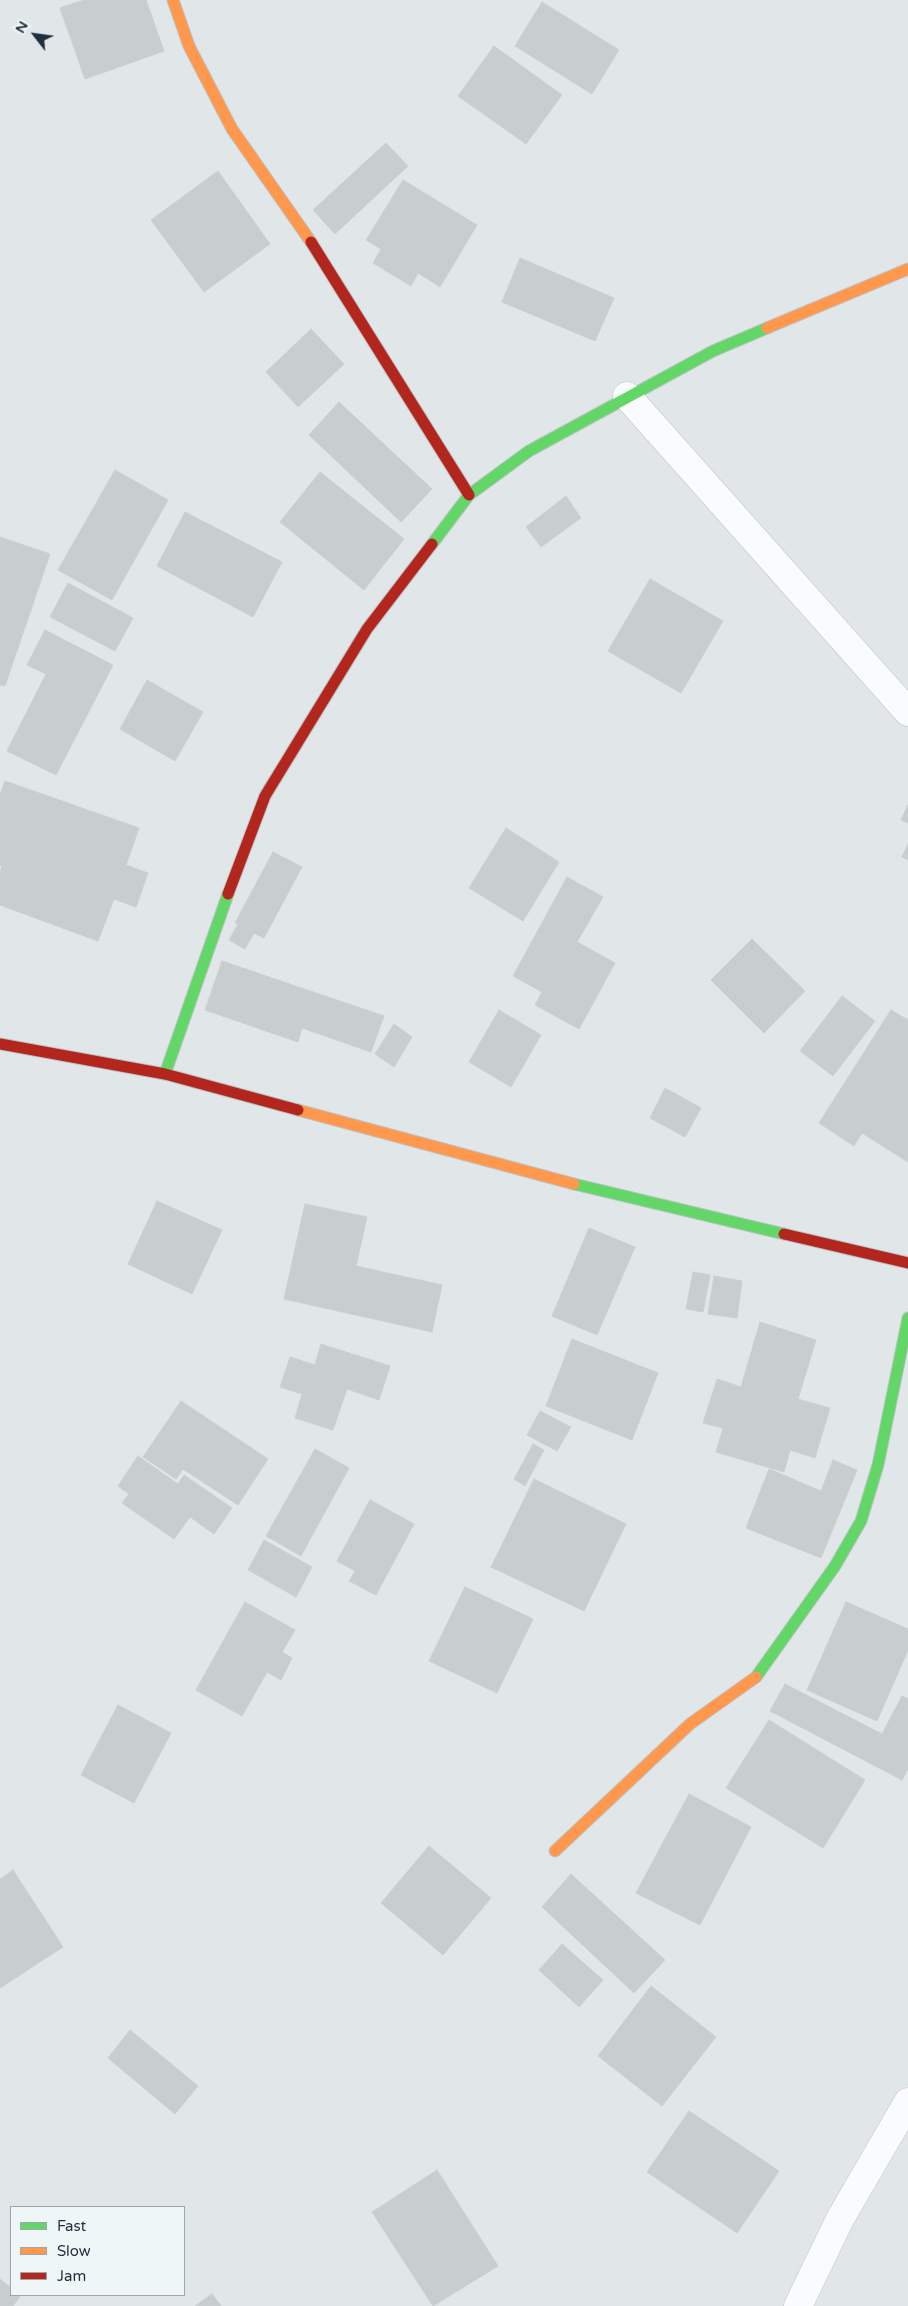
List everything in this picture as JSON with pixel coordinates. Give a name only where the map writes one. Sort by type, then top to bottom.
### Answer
[{"type":"street","points":[[173,0],[189,46],[232,129],[329,268],[469,495]]},
{"type":"street","points":[[165,1074],[213,933],[266,796],[367,629],[469,495],[529,451],[627,396],[713,351],[908,269]]},
{"type":"street","points":[[627,396],[908,712]]},
{"type":"street","points":[[0,1044],[165,1074],[534,1175],[908,1264]]},
{"type":"street","points":[[555,1851],[690,1724],[754,1680],[835,1566],[861,1521],[878,1465],[908,1318]]},
{"type":"street","points":[[798,2306],[840,2219],[908,2102]]},
{"type":"building","points":[[84,0],[146,0],[164,51],[85,79],[60,8]]},
{"type":"building","points":[[542,2],[619,50],[592,94],[515,46]]},
{"type":"building","points":[[494,46],[562,95],[526,144],[458,96]]},
{"type":"building","points":[[386,143],[408,166],[335,234],[313,210]]},
{"type":"building","points":[[218,171],[270,244],[204,292],[151,220]]},
{"type":"building","points":[[403,180],[477,225],[440,287],[418,273],[411,286],[373,263],[381,249],[366,240]]},
{"type":"building","points":[[520,258],[614,298],[595,341],[502,302]]},
{"type":"building","points":[[311,329],[344,364],[298,407],[266,372]]},
{"type":"building","points":[[339,402],[432,489],[401,522],[309,435]]},
{"type":"building","points":[[115,470],[168,500],[112,600],[58,570]]},
{"type":"building","points":[[320,472],[404,539],[364,590],[280,522]]},
{"type":"building","points":[[566,496],[581,518],[541,547],[526,527]]},
{"type":"building","points":[[185,512],[282,562],[253,617],[157,566]]},
{"type":"building","points":[[0,537],[50,554],[5,686],[0,685]]},
{"type":"building","points":[[650,579],[723,621],[681,693],[608,651]]},
{"type":"building","points":[[68,583],[133,618],[115,651],[50,617]]},
{"type":"building","points":[[45,630],[113,665],[56,775],[7,751],[46,674],[27,665]]},
{"type":"building","points":[[147,680],[203,712],[175,761],[120,729]]},
{"type":"building","points":[[5,781],[139,828],[126,865],[148,873],[136,907],[114,899],[98,941],[0,905],[0,872],[2,866],[0,865],[0,795]]},
{"type":"building","points":[[908,805],[908,823],[901,820]]},
{"type":"building","points":[[506,828],[559,862],[523,921],[469,888]]},
{"type":"building","points":[[908,844],[908,860],[902,857]]},
{"type":"building","points":[[273,852],[302,867],[264,938],[254,933],[245,949],[229,940],[238,924],[235,923]]},
{"type":"building","points":[[567,877],[603,897],[577,942],[615,963],[579,1029],[535,1005],[542,992],[513,976]]},
{"type":"building","points":[[752,939],[805,991],[764,1033],[711,980]]},
{"type":"building","points":[[222,961],[384,1016],[371,1052],[302,1028],[298,1042],[205,1010]]},
{"type":"building","points":[[842,996],[875,1021],[833,1076],[800,1051]]},
{"type":"building","points":[[499,1010],[541,1035],[511,1087],[469,1062]]},
{"type":"building","points":[[891,1010],[908,1020],[908,1162],[862,1133],[854,1146],[819,1123]]},
{"type":"building","points":[[394,1024],[412,1037],[394,1067],[375,1054]]},
{"type":"building","points":[[665,1088],[701,1108],[685,1137],[650,1118]]},
{"type":"building","points":[[157,1201],[222,1230],[192,1294],[128,1264]]},
{"type":"building","points":[[305,1204],[367,1217],[356,1266],[442,1285],[432,1332],[284,1299]]},
{"type":"building","points":[[589,1228],[635,1247],[597,1335],[552,1316]]},
{"type":"building","points":[[693,1272],[710,1275],[703,1312],[686,1309]]},
{"type":"building","points":[[714,1276],[742,1281],[737,1318],[708,1314]]},
{"type":"building","points":[[760,1322],[816,1340],[798,1399],[830,1408],[815,1458],[790,1450],[784,1472],[716,1452],[723,1428],[703,1423],[717,1379],[741,1387]]},
{"type":"building","points":[[572,1339],[658,1373],[632,1440],[546,1406]]},
{"type":"building","points":[[321,1344],[390,1366],[379,1400],[347,1389],[333,1430],[295,1418],[302,1394],[280,1387],[290,1357],[315,1365]]},
{"type":"building","points":[[181,1401],[268,1459],[238,1505],[183,1469],[176,1479],[143,1457]]},
{"type":"building","points":[[540,1411],[571,1427],[557,1451],[527,1435]]},
{"type":"building","points":[[533,1444],[544,1450],[525,1486],[514,1479]]},
{"type":"building","points":[[315,1449],[349,1468],[301,1556],[266,1536]]},
{"type":"building","points":[[138,1456],[178,1484],[184,1475],[232,1508],[214,1534],[190,1517],[174,1539],[122,1503],[129,1494],[118,1486]]},
{"type":"building","points":[[833,1460],[857,1470],[821,1558],[746,1528],[769,1469],[821,1491]]},
{"type":"building","points":[[534,1479],[626,1524],[584,1611],[491,1567]]},
{"type":"building","points":[[370,1500],[414,1524],[376,1595],[349,1581],[355,1571],[337,1561]]},
{"type":"building","points":[[264,1540],[312,1567],[296,1597],[248,1570]]},
{"type":"building","points":[[465,1587],[533,1619],[497,1693],[429,1661]]},
{"type":"building","points":[[245,1602],[295,1630],[282,1652],[292,1658],[281,1680],[267,1672],[242,1716],[196,1690]]},
{"type":"building","points":[[846,1602],[908,1629],[908,1650],[877,1721],[807,1690]]},
{"type":"building","points":[[785,1684],[882,1734],[902,1696],[908,1699],[908,1769],[902,1780],[770,1711]]},
{"type":"building","points":[[118,1705],[171,1733],[134,1803],[81,1775]]},
{"type":"building","points":[[769,1720],[865,1780],[823,1848],[726,1788]]},
{"type":"building","points":[[689,1794],[751,1827],[700,1925],[636,1893]]},
{"type":"building","points":[[429,1846],[491,1898],[443,1955],[381,1903]]},
{"type":"building","points":[[13,1870],[63,1947],[0,1988],[0,1879]]},
{"type":"building","points":[[571,1874],[665,1960],[634,1993],[542,1907]]},
{"type":"building","points":[[562,1944],[603,1980],[579,2007],[539,1970]]},
{"type":"building","points":[[651,1986],[716,2037],[662,2106],[598,2056]]},
{"type":"building","points":[[130,2030],[198,2086],[175,2114],[108,2058]]},
{"type":"building","points":[[689,2111],[779,2171],[737,2233],[647,2172]]},
{"type":"building","points":[[437,2170],[498,2266],[433,2306],[372,2212]]},
{"type":"building","points":[[0,2279],[10,2287],[10,2296],[20,2296],[13,2306],[0,2306]]},
{"type":"building","points":[[212,2294],[221,2306],[195,2306]]},
{"type":"traffic: fast","points":[[432,544],[469,495],[529,451],[713,351],[767,328]]},
{"type":"traffic: fast","points":[[165,1074],[228,894]]},
{"type":"traffic: fast","points":[[574,1184],[784,1234]]},
{"type":"traffic: fast","points":[[756,1677],[835,1566],[861,1521],[878,1465],[908,1318]]},
{"type":"traffic: slow","points":[[173,0],[189,46],[232,129],[311,242]]},
{"type":"traffic: slow","points":[[767,328],[908,269]]},
{"type":"traffic: slow","points":[[298,1110],[574,1184]]},
{"type":"traffic: slow","points":[[555,1851],[690,1724],[756,1677]]},
{"type":"traffic: jam","points":[[311,242],[469,495]]},
{"type":"traffic: jam","points":[[228,894],[265,796],[367,629],[432,544]]},
{"type":"traffic: jam","points":[[0,1044],[165,1074],[298,1110]]},
{"type":"traffic: jam","points":[[784,1234],[908,1263]]}]
